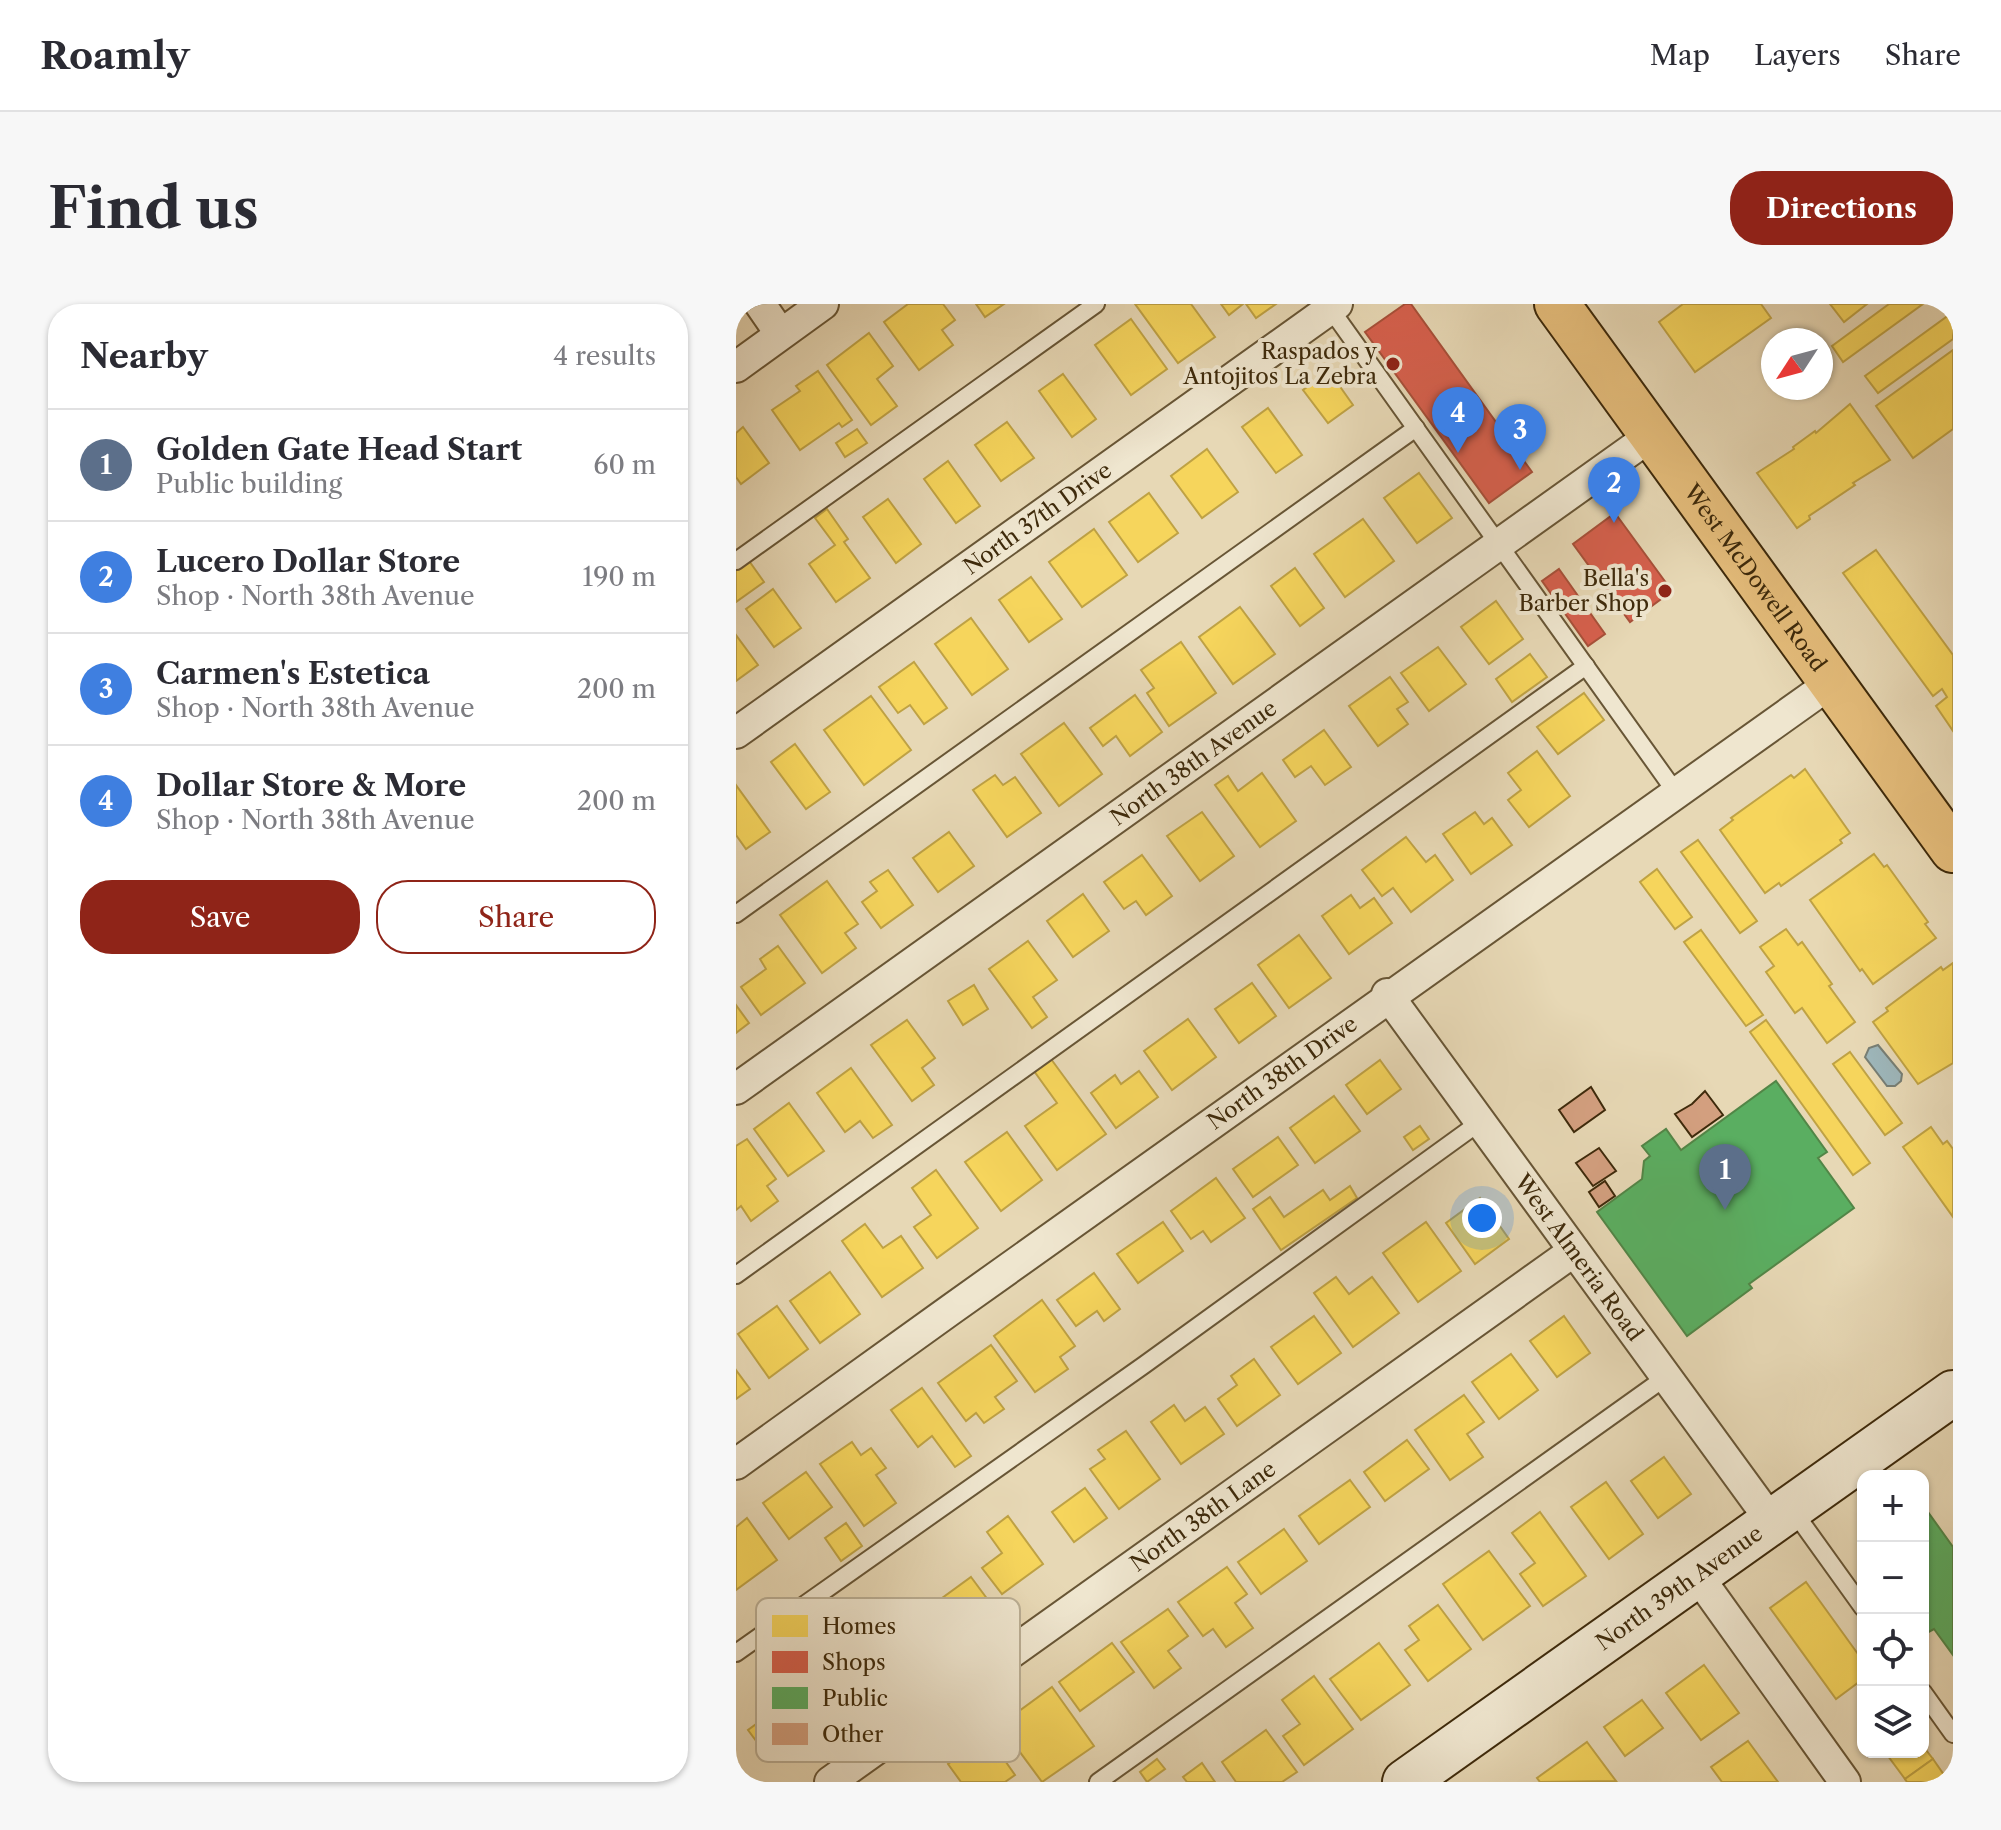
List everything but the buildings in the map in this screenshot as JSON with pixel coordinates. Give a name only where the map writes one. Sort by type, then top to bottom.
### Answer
[{"type":"main road","name":"West McDowell Road","points":[[1557,304],[1953,850]]},
{"type":"street","points":[[760,304],[780,333]]},
{"type":"street","points":[[736,367],[823,304]]},
{"type":"street","name":"North 37th Drive","points":[[736,733],[1331,306]]},
{"type":"street","name":"North 38th Avenue","points":[[736,1089],[1652,435]]},
{"type":"street","name":"North 38th Drive","points":[[736,1464],[1387,994],[1677,794],[1831,683]]},
{"type":"street","name":"West Almeria Road","points":[[1387,994],[1666,1377],[1782,1515]]},
{"type":"street","name":"North 38th Lane","points":[[1020,1646],[1574,1251]]},
{"type":"street","name":"North 39th Avenue","points":[[1405,1782],[1953,1393]]},
{"type":"street","points":[[1697,1575],[1845,1782]]},
{"type":"street","name":"North 38th Lane","points":[[830,1782],[858,1762]]},
{"type":"lane","points":[[736,561],[1096,304]]},
{"type":"lane","points":[[1331,306],[1677,794]]},
{"type":"lane","points":[[736,914],[1416,428]]},
{"type":"lane","points":[[736,1275],[1586,666]]},
{"type":"lane","points":[[814,1598],[1480,1122]]},
{"type":"lane","points":[[1098,1782],[1666,1377]]},
{"type":"lane","points":[[1782,1515],[1857,1601]]},
{"type":"lane","points":[[736,1653],[756,1639]]},
{"type":"lane","points":[[1929,1700],[1953,1734]]},
{"type":"water","points":[[1878,1045],[1902,1074],[1901,1081],[1895,1086],[1887,1086],[1865,1057],[1869,1048]]},
{"type":"place","name":"Raspados y Antojitos La Zebra","points":[[1393,364]]},
{"type":"place","name":"Dollar Store & More","points":[[1458,453]]},
{"type":"place","name":"Carmen's Estetica","points":[[1520,470]]},
{"type":"place","name":"Lucero Dollar Store","points":[[1614,523]]},
{"type":"place","name":"Bella's Barber Shop","points":[[1665,591]]},
{"type":"place","name":"Golden Gate Head Start","points":[[1725,1210]]}]
